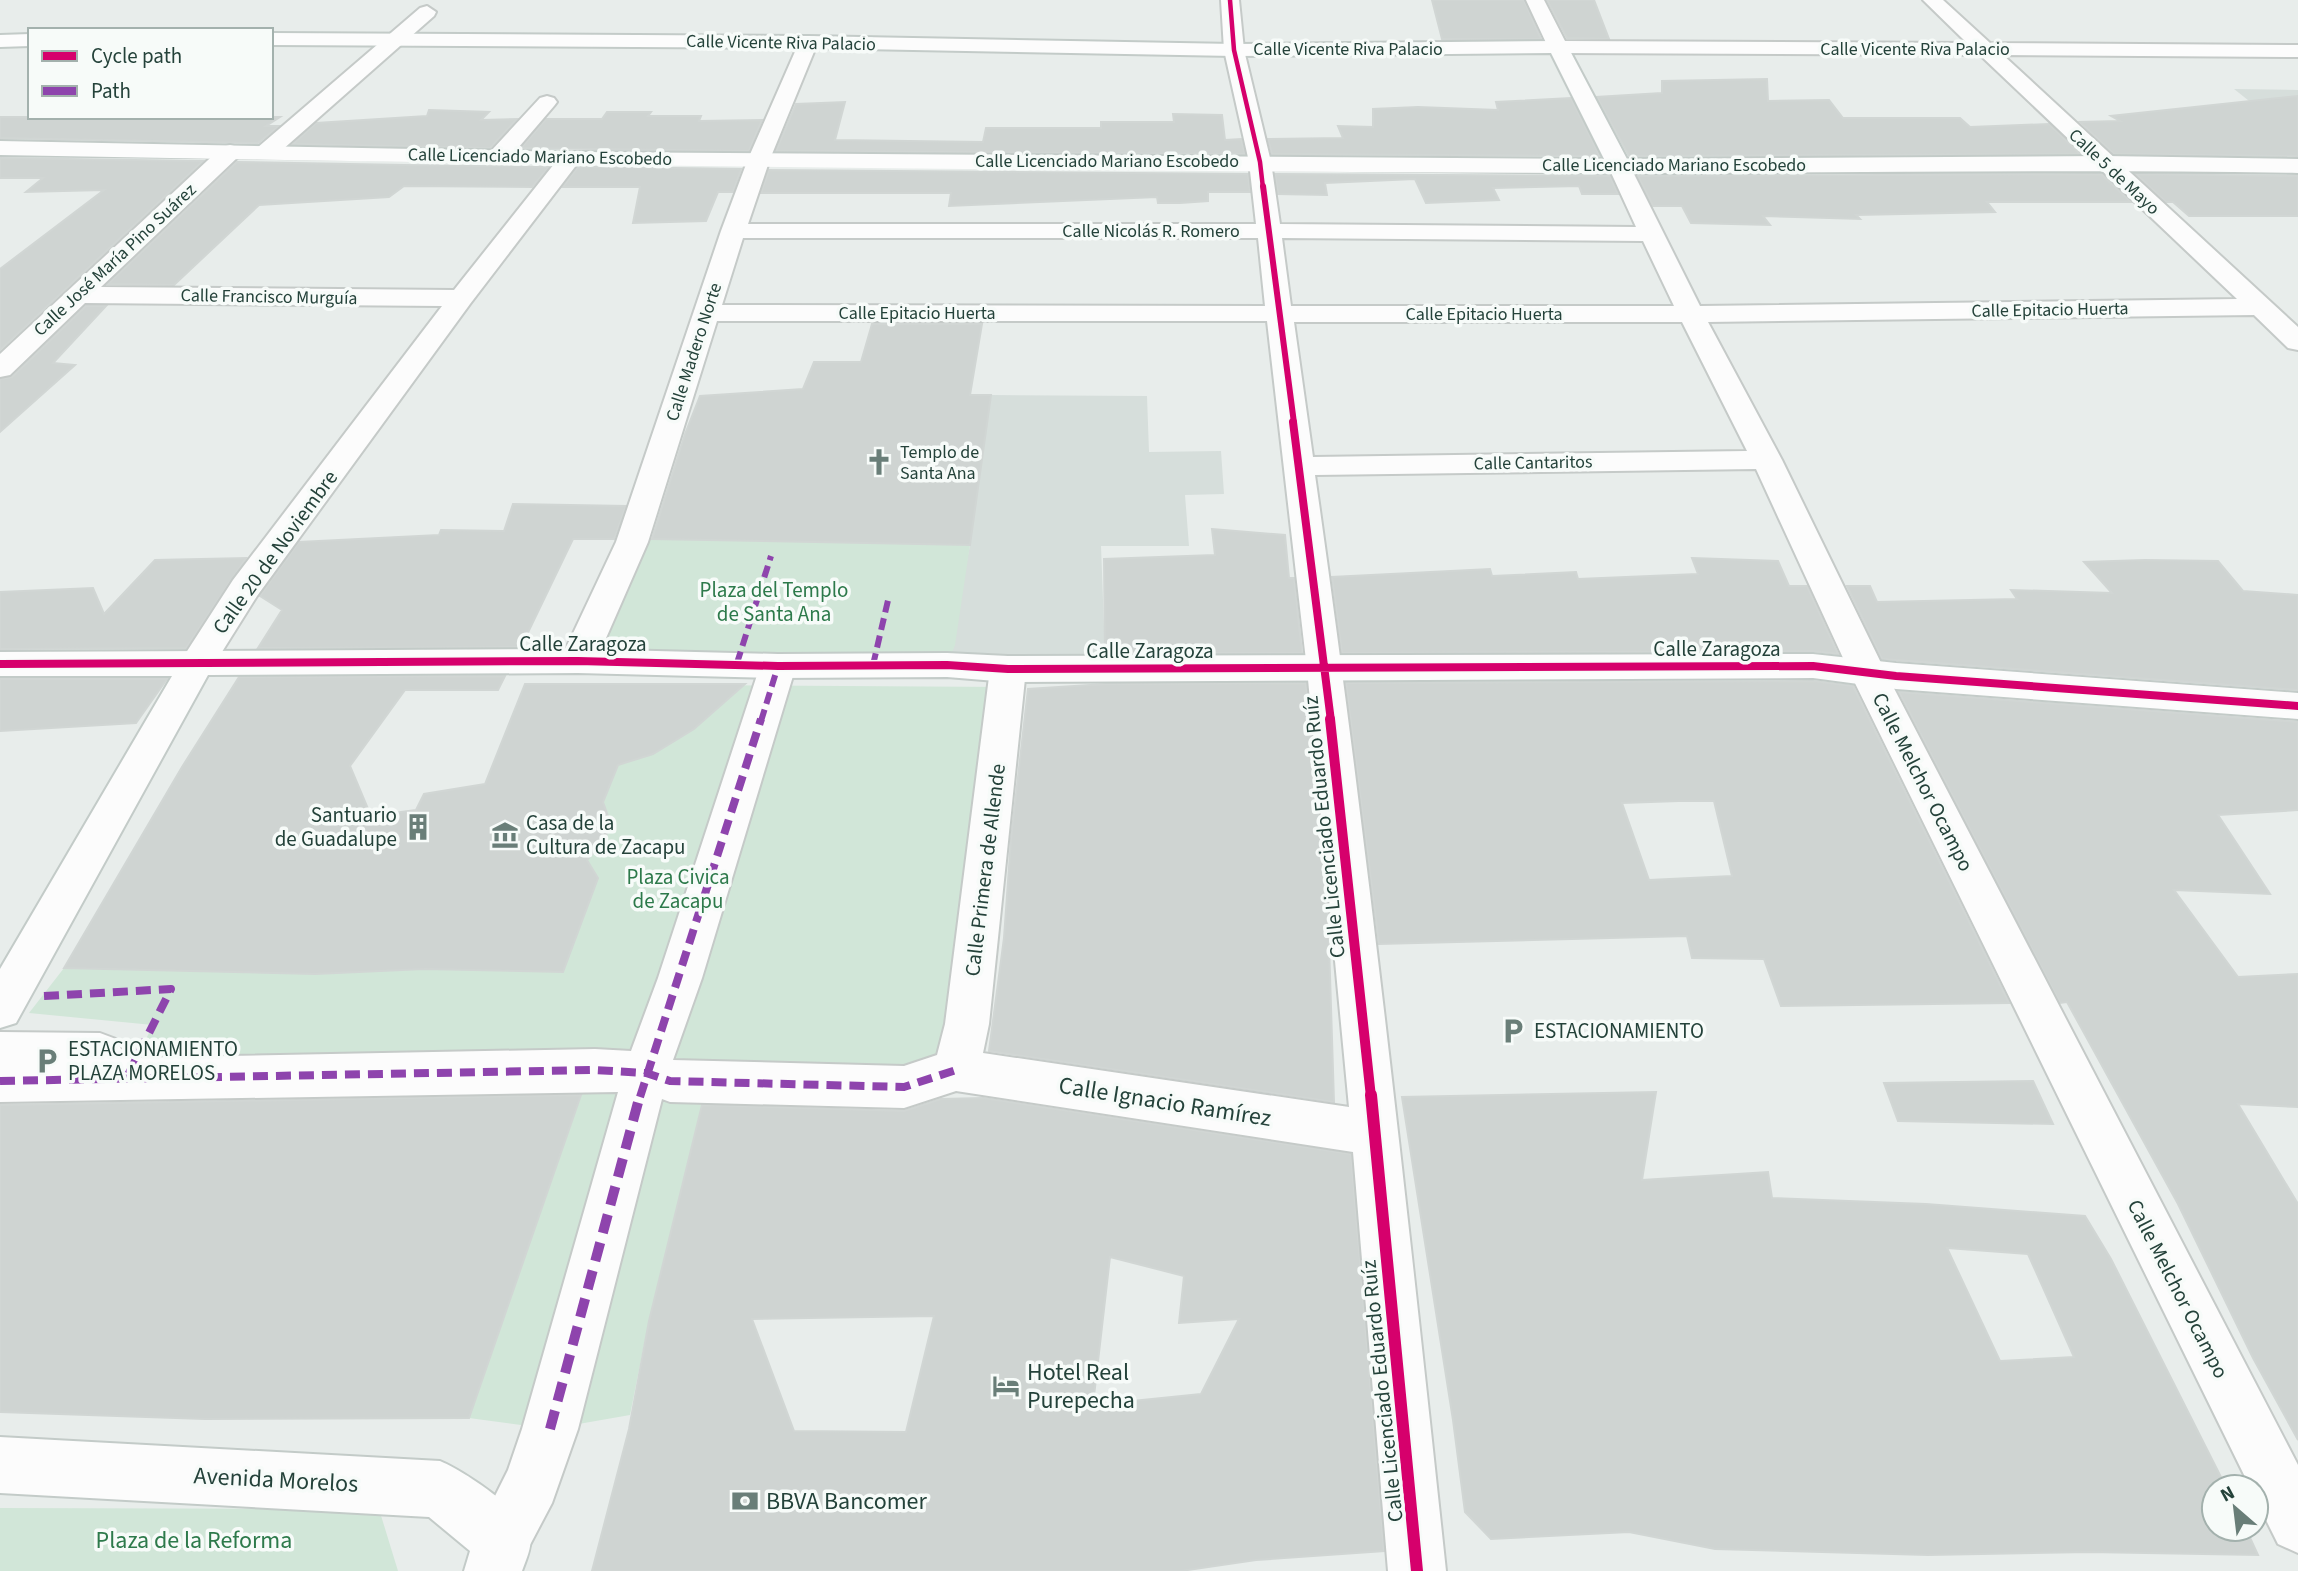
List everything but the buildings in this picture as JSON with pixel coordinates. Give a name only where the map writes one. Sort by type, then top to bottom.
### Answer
[{"type":"street","name":"Calle Licenciado Eduardo Ruíz","points":[[1230,0],[1234,50],[1260,162],[1325,668],[1375,1133],[1417,1571]]},
{"type":"street","name":"Calle Melchor Ocampo","points":[[1535,0],[1654,234],[1690,314],[1767,460],[1867,671],[2298,1524]]},
{"type":"street","name":"Calle 5 de Mayo","points":[[1931,0],[2298,342]]},
{"type":"street","points":[[265,153],[427,12]]},
{"type":"street","name":"Calle Vicente Riva Palacio","points":[[273,39],[808,42],[1234,50],[1558,47],[2298,51]]},
{"type":"street","points":[[0,41],[28,40]]},
{"type":"street","name":"Calle Madero Norte","points":[[578,660],[632,542],[733,231],[759,159],[808,42]]},
{"type":"street","points":[[499,156],[547,102]]},
{"type":"street","name":"Calle Licenciado Mariano Escobedo","points":[[0,148],[570,159],[1619,166],[2105,163],[2298,166]]},
{"type":"street","name":"Calle José María Pino Suárez","points":[[0,369],[230,152]]},
{"type":"street","name":"Calle 20 de Noviembre","points":[[0,1009],[198,662],[245,588],[461,298],[570,159]]},
{"type":"street","name":"Calle Nicolás R. Romero","points":[[733,231],[1654,234]]},
{"type":"street","name":"Calle Francisco Murguía","points":[[77,295],[461,298]]},
{"type":"street","name":"Calle Epitacio Huerta","points":[[708,313],[1690,314],[2259,307]]},
{"type":"street","name":"Calle Cantaritos","points":[[1299,466],[1767,460]]},
{"type":"street","name":"Calle Zaragoza","points":[[0,664],[578,660],[1008,669],[1813,666],[1896,676],[2298,706]]},
{"type":"street","points":[[498,1555],[532,1483],[550,1429],[646,1073],[680,978],[778,666]]},
{"type":"street","name":"Calle Primera de Allende","points":[[956,1070],[967,1024],[1008,669]]},
{"type":"street","points":[[0,1052],[100,1053]]},
{"type":"street","points":[[0,1081],[466,1070],[595,1070],[646,1073],[670,1081],[904,1087],[956,1070]]},
{"type":"street","name":"Calle Ignacio Ramírez","points":[[956,1070],[1375,1133]]},
{"type":"street","name":"Avenida Morelos","points":[[0,1465],[440,1489],[498,1555]]},
{"type":"shaded area","points":[[2234,89],[2298,90],[2298,139],[2263,112]]},
{"type":"shaded area","points":[[991,395],[1147,396],[1149,452],[1221,451],[1224,494],[1185,495],[1189,546],[1101,546],[1105,653],[947,665],[970,545]]},
{"type":"green space","name":"Plaza del Templo de Santa Ana","points":[[642,539],[970,545],[955,645],[947,665],[578,661]]},
{"type":"green space","name":"Plaza Civica de Zacapu","points":[[537,684],[1007,687],[956,1070],[705,1093],[649,1320],[630,1415],[550,1429],[469,1418],[588,1076],[126,1079],[153,1025],[29,1013],[64,968],[315,974],[424,969]]},
{"type":"green space","name":"Plaza de la Reforma","points":[[0,1508],[379,1509],[398,1571],[0,1571]]},
{"type":"marked path","points":[[737,663],[771,556]]},
{"type":"marked path","points":[[873,665],[889,596]]},
{"type":"marked path","points":[[550,1429],[646,1073],[680,978],[778,666]]},
{"type":"marked path","points":[[44,996],[171,989],[126,1079]]},
{"type":"marked path","points":[[0,1081],[595,1070],[646,1073],[670,1081],[904,1087],[956,1070]]},
{"type":"cycle path","points":[[1230,0],[1234,50],[1260,162],[1325,669],[1375,1133],[1417,1571]]},
{"type":"cycle path","points":[[0,664],[578,661],[778,666],[947,665],[1008,669],[1813,666],[1896,676],[2298,706]]},
{"type":"place","name":"Templo de Santa Ana","points":[[879,462]]},
{"type":"place","name":"Santuario de Guadalupe","points":[[418,827]]},
{"type":"place","name":"Casa de la Cultura de Zacapu","points":[[505,835]]},
{"type":"place","name":"ESTACIONAMIENTO","points":[[1513,1031]]},
{"type":"place","name":"ESTACIONAMIENTO PLAZA MORELOS","points":[[47,1061]]},
{"type":"place","name":"Hotel Real Purepecha","points":[[1006,1386]]},
{"type":"place","name":"BBVA Bancomer","points":[[745,1501]]}]
